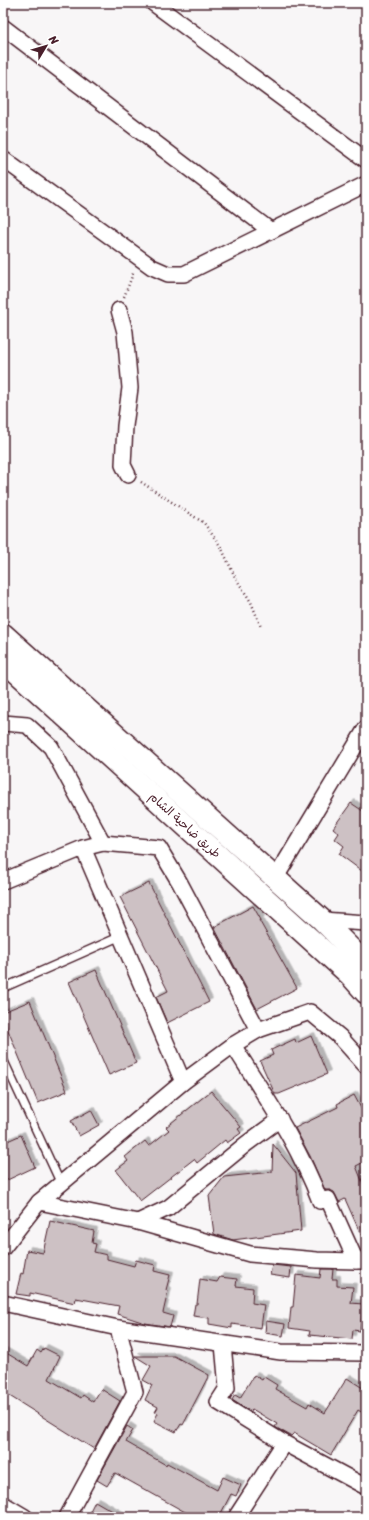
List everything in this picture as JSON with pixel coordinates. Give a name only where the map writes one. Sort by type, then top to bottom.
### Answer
[{"type":"main road","name":"طريق ضاحية الشام","points":[[3,634],[322,920],[366,964]]},
{"type":"main road","name":"طريق ضاحية الشام","points":[[3,660],[350,975],[366,993]]},
{"type":"street","points":[[153,3],[366,160]]},
{"type":"street","points":[[3,27],[271,231]]},
{"type":"street","points":[[3,159],[152,267],[168,274],[184,274],[366,184]]},
{"type":"street","points":[[119,310],[125,332],[130,388],[125,426],[123,465],[128,475]]},
{"type":"street","points":[[3,722],[27,725],[51,747],[103,843]]},
{"type":"street","points":[[275,879],[366,728]]},
{"type":"street","points":[[3,881],[83,848],[103,843],[159,848],[180,883],[258,1030]]},
{"type":"street","points":[[83,848],[183,1082]]},
{"type":"street","points":[[322,920],[366,923]]},
{"type":"street","points":[[3,1248],[40,1202],[61,1184],[183,1082],[233,1045],[258,1030],[310,1012],[340,1037],[366,1066]]},
{"type":"street","points":[[40,1202],[138,1222],[250,1254],[317,1260],[361,1261],[328,1199],[320,1201],[313,1180],[297,1148],[233,1045]]},
{"type":"street","points":[[138,1222],[168,1208],[246,1144],[280,1119]]},
{"type":"street","points":[[3,1303],[118,1328],[281,1352],[366,1352]]},
{"type":"street","points":[[67,1517],[135,1392],[118,1328]]},
{"type":"street","points":[[223,1344],[227,1388],[218,1402],[284,1443],[366,1487]]},
{"type":"street","points":[[236,1517],[284,1443]]},
{"type":"street","points":[[3,1504],[25,1517]]},
{"type":"lane","points":[[3,988],[121,936]]},
{"type":"lane","points":[[3,1059],[61,1184]]},
{"type":"path","points":[[128,475],[204,523],[221,547],[235,577],[251,602],[261,627]]},
{"type":"building","points":[[351,803],[366,813],[366,874],[339,854],[344,846],[335,839],[339,833],[333,828]]},
{"type":"building","points":[[149,883],[209,1002],[167,1023],[156,997],[168,991],[120,897]]},
{"type":"building","points":[[253,906],[261,920],[259,920],[297,988],[257,1009],[214,927]]},
{"type":"building","points":[[96,970],[136,1063],[109,1075],[69,982]]},
{"type":"building","points":[[30,1001],[67,1091],[38,1103],[3,1018],[3,1012]]},
{"type":"building","points":[[311,1036],[327,1074],[279,1094],[275,1094],[260,1061],[273,1055],[271,1050],[295,1039],[296,1043]]},
{"type":"building","points":[[211,1091],[241,1127],[238,1129],[241,1133],[227,1143],[225,1140],[197,1163],[194,1159],[140,1201],[116,1170],[128,1161],[125,1157],[145,1141],[149,1146],[169,1130],[166,1127]]},
{"type":"building","points":[[354,1095],[362,1110],[366,1108],[366,1161],[356,1166],[366,1191],[366,1246],[345,1199],[339,1202],[334,1192],[325,1190],[310,1156],[295,1128],[338,1107],[337,1104]]},
{"type":"building","points":[[91,1110],[99,1125],[79,1136],[71,1121]]},
{"type":"building","points":[[21,1135],[35,1167],[3,1182],[3,1143]]},
{"type":"building","points":[[273,1144],[296,1173],[301,1231],[233,1240],[214,1234],[209,1196],[224,1177],[272,1172]]},
{"type":"building","points":[[50,1221],[94,1231],[92,1243],[96,1244],[94,1252],[107,1255],[107,1259],[134,1266],[136,1260],[155,1265],[154,1271],[170,1275],[166,1290],[168,1291],[163,1313],[173,1316],[170,1327],[145,1323],[117,1314],[119,1306],[76,1298],[75,1303],[30,1293],[30,1296],[16,1294],[21,1273],[23,1274],[27,1250],[43,1253]]},
{"type":"building","points":[[272,1265],[291,1267],[290,1278],[270,1275]]},
{"type":"building","points":[[321,1269],[333,1269],[332,1279],[337,1279],[337,1286],[353,1287],[351,1303],[363,1304],[360,1331],[353,1330],[352,1339],[309,1335],[310,1331],[289,1328],[291,1307],[293,1307],[296,1275],[320,1278]]},
{"type":"building","points":[[220,1277],[237,1279],[236,1286],[253,1288],[252,1303],[264,1305],[261,1328],[232,1324],[232,1328],[209,1324],[209,1318],[193,1316],[195,1304],[197,1304],[200,1279],[217,1282]]},
{"type":"building","points":[[266,1321],[285,1324],[283,1336],[265,1333]]},
{"type":"building","points":[[44,1348],[60,1356],[49,1379],[81,1398],[83,1395],[93,1402],[101,1389],[120,1401],[94,1449],[3,1392],[3,1351],[28,1366],[37,1350],[41,1353]]},
{"type":"building","points":[[135,1356],[174,1356],[209,1375],[183,1425],[181,1424],[176,1432],[154,1421],[158,1413],[155,1412],[158,1407],[145,1400],[152,1385],[143,1380],[151,1366]]},
{"type":"building","points":[[254,1375],[262,1380],[264,1377],[277,1385],[275,1389],[307,1407],[309,1403],[325,1413],[347,1378],[366,1390],[366,1415],[358,1410],[331,1455],[294,1433],[291,1436],[289,1435],[275,1427],[277,1424],[252,1409],[251,1412],[232,1400],[235,1395],[240,1398]]},
{"type":"building","points":[[127,1426],[133,1430],[126,1442],[166,1465],[167,1463],[217,1490],[223,1477],[241,1485],[236,1496],[231,1494],[219,1517],[194,1517],[115,1473],[107,1486],[97,1480]]},
{"type":"building","points":[[95,1501],[123,1517],[87,1517]]}]
